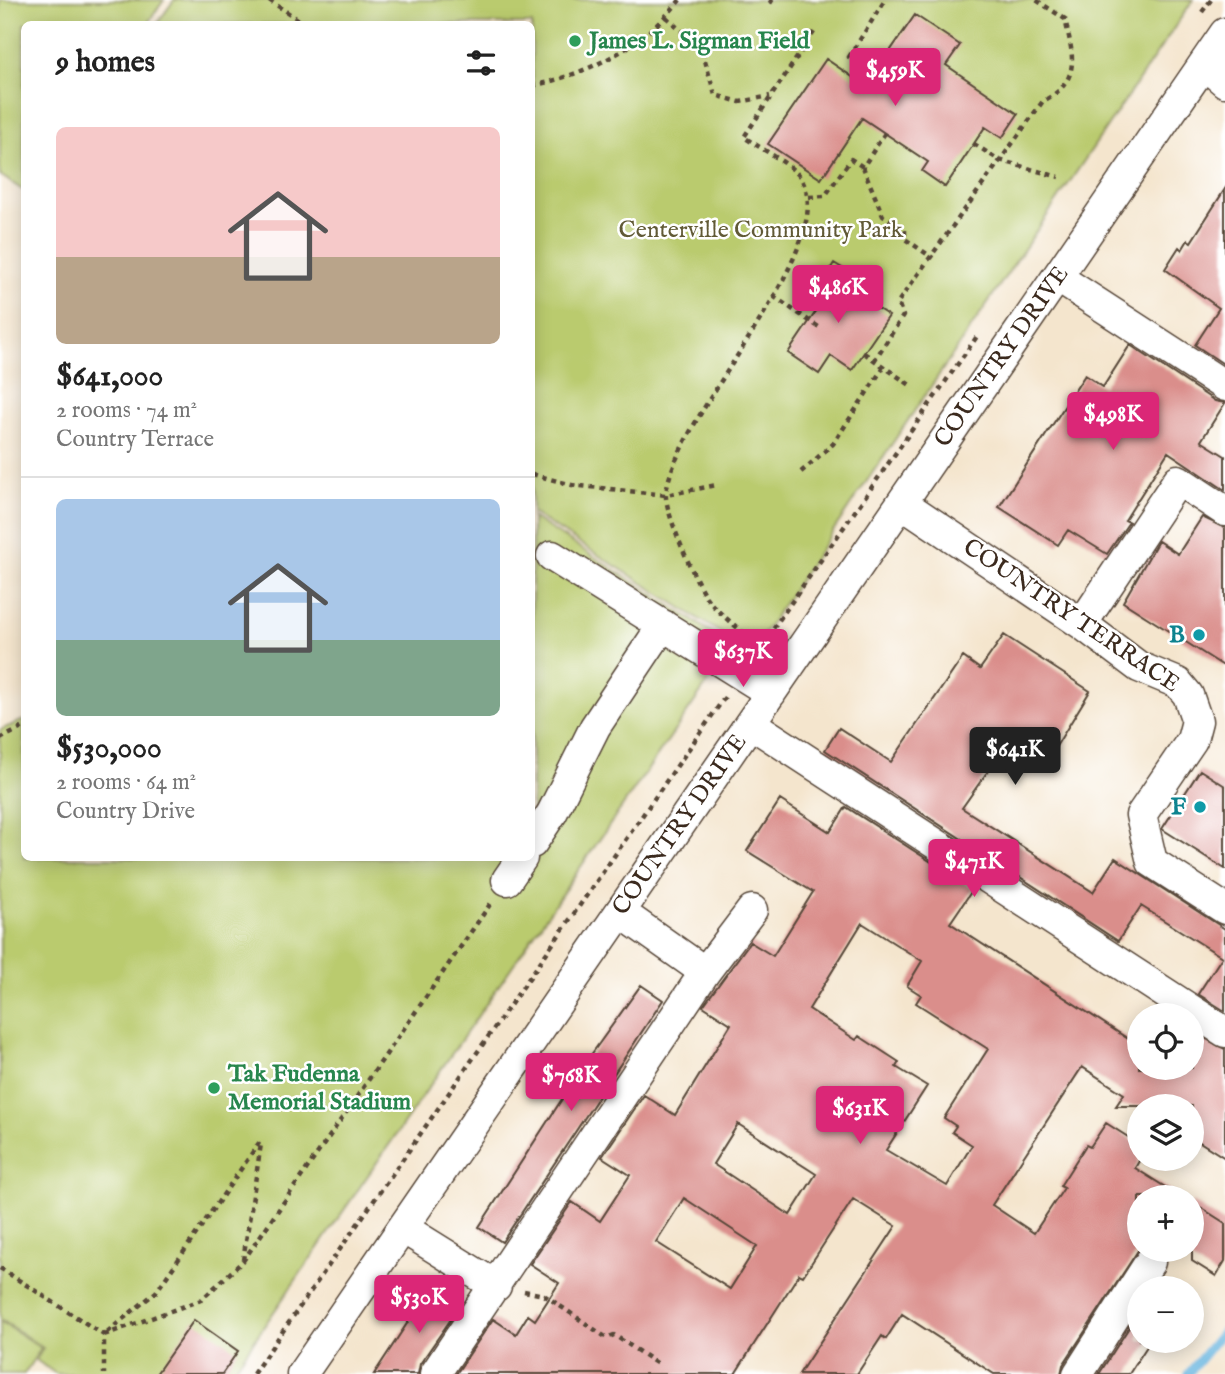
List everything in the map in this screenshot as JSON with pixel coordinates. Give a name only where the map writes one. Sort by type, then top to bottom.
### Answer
[{"type":"street","name":"COUNTRY DRIVE","points":[[302,1374],[1057,278],[1214,73],[1225,33]]},
{"type":"street","points":[[1057,278],[1225,386]]},
{"type":"street","points":[[1082,624],[1178,480],[1225,511]]},
{"type":"street","name":"COUNTRY TERRACE","points":[[902,503],[1082,624],[1139,667],[1178,683],[1188,695],[1197,721],[1192,740],[1141,815],[1152,862],[1225,909]]},
{"type":"street","points":[[552,556],[771,693]]},
{"type":"street","points":[[535,838],[552,813],[595,727],[663,625]]},
{"type":"street","points":[[750,723],[1225,1032]]},
{"type":"street","points":[[435,1374],[705,972],[752,910]]},
{"type":"street","points":[[620,912],[705,972]]},
{"type":"street","points":[[403,1228],[496,1286]]},
{"type":"street","points":[[1078,1374],[1150,1262]]},
{"type":"path","points":[[270,0],[301,21]]},
{"type":"path","points":[[535,85],[568,78],[606,62],[666,17],[680,0]]},
{"type":"path","points":[[769,0],[777,5]]},
{"type":"path","points":[[875,73],[849,57],[885,0]]},
{"type":"path","points":[[874,361],[903,316],[898,302],[933,258],[999,160],[1043,101],[1057,94],[1070,77],[1074,60],[1065,19],[1036,0]]},
{"type":"path","points":[[666,17],[702,50],[715,95],[740,102],[771,95]]},
{"type":"path","points":[[745,634],[706,596],[667,511],[666,495],[674,458],[796,257],[803,236],[809,197],[799,175],[744,137],[814,32]]},
{"type":"path","points":[[863,167],[885,133]]},
{"type":"path","points":[[974,144],[999,160],[1059,177]]},
{"type":"path","points":[[809,197],[825,196],[851,159],[863,167],[883,216],[905,229],[905,239],[933,258]]},
{"type":"path","points":[[773,296],[820,328]]},
{"type":"path","points":[[864,353],[913,387]]},
{"type":"path","points":[[801,472],[833,444],[883,368]]},
{"type":"path","points":[[535,475],[572,485],[666,495],[717,485]]},
{"type":"path","points":[[0,739],[21,728]]},
{"type":"path","points":[[104,1335],[201,1300],[243,1261],[515,869]]},
{"type":"path","points":[[104,1335],[156,1292],[261,1140],[243,1261]]},
{"type":"path","points":[[0,1268],[104,1335]]},
{"type":"path","points":[[496,1286],[544,1294],[607,1338],[614,1335],[656,1363]]},
{"type":"path","points":[[104,1335],[104,1374]]},
{"type":"green space","points":[[0,0],[164,0],[149,21],[21,21],[21,189],[0,175]]},
{"type":"green space","name":"Centerville Community Park","points":[[174,0],[1193,0],[751,652],[535,515],[535,21],[159,21]]},
{"type":"green space","name":"Tak Fudenna Memorial Stadium","points":[[535,519],[733,646],[231,1374],[56,1374],[36,1360],[43,1348],[0,1319],[0,730],[21,721],[21,861],[535,861]]},
{"type":"green space","points":[[0,1321],[41,1348],[24,1374],[0,1374]]},
{"type":"building","points":[[915,15],[960,45],[946,65],[1018,114],[1002,138],[985,127],[945,187],[922,171],[928,162],[862,118],[821,179],[768,144],[826,59],[866,86]]},
{"type":"building","points":[[1225,189],[1225,365],[1195,345],[1219,308],[1165,269],[1179,247],[1182,250],[1188,240],[1191,242]]},
{"type":"building","points":[[834,263],[855,276],[847,288],[889,316],[852,370],[831,356],[819,374],[788,353],[821,304],[812,298]]},
{"type":"building","points":[[1130,345],[1215,401],[1225,403],[1201,441],[1225,456],[1225,490],[1168,452],[1125,520],[1129,522],[1107,554],[1068,530],[1058,545],[999,507],[1085,375],[1103,387]]},
{"type":"building","name":"B","points":[[1202,517],[1225,528],[1225,667],[1123,602],[1158,541],[1178,554]]},
{"type":"building","points":[[1004,635],[1090,691],[1052,753],[1016,731],[962,808],[1093,892],[1115,858],[1225,929],[1225,1011],[1198,994],[1222,957],[1141,906],[1118,941],[825,750],[839,728],[891,762],[963,657],[980,669]]},
{"type":"building","name":"F","points":[[1200,770],[1225,786],[1225,869],[1162,829]]},
{"type":"building","points":[[780,800],[830,832],[846,807],[973,889],[950,923],[1127,1038],[1127,1080],[1204,1080],[1204,1038],[1225,1049],[1225,1158],[1204,1145],[1204,1094],[1127,1094],[1127,1106],[1116,1106],[1124,1094],[1082,1067],[992,1205],[1034,1233],[1064,1188],[1060,1186],[1086,1145],[1090,1147],[1106,1123],[1127,1136],[1127,1171],[1140,1171],[1162,1185],[1127,1185],[1127,1262],[1130,1262],[1063,1365],[1061,1374],[994,1374],[902,1314],[886,1339],[882,1336],[857,1374],[799,1374],[896,1226],[853,1199],[803,1276],[799,1274],[735,1374],[456,1374],[493,1319],[516,1334],[528,1315],[535,1320],[559,1283],[530,1264],[572,1202],[600,1221],[630,1175],[602,1157],[644,1095],[675,1115],[731,1024],[703,1006],[750,942],[773,956],[813,892],[747,851]],"holes":[[[862,923],[922,961],[907,986],[921,995],[916,1003],[988,1049],[944,1118],[956,1126],[952,1132],[972,1145],[947,1186],[886,1150],[927,1086],[896,1067],[899,1062],[859,1036],[856,1040],[809,1009]],[[738,1124],[816,1174],[790,1215],[713,1164]],[[684,1198],[757,1246],[730,1289],[656,1242]]]},
{"type":"building","points":[[641,985],[663,1000],[502,1242],[479,1227],[588,1059]]},
{"type":"building","points":[[1204,1210],[1225,1223],[1225,1261],[1216,1276],[1194,1262],[1204,1262]]},
{"type":"building","points":[[431,1287],[460,1306],[420,1364],[418,1374],[374,1374]]},
{"type":"building","points":[[194,1320],[238,1351],[222,1374],[156,1374]]},
{"type":"building","points":[[1127,1331],[1127,1353],[1143,1353],[1129,1374],[1099,1374]]},
{"type":"waterway","points":[[1188,1374],[1225,1329]]},
{"type":"place","name":"James L. Sigman Field","points":[[575,41]]},
{"type":"place","name":"B","points":[[1199,635]]},
{"type":"place","name":"F","points":[[1200,807]]},
{"type":"place","name":"Tak Fudenna Memorial Stadium","points":[[214,1088]]}]
